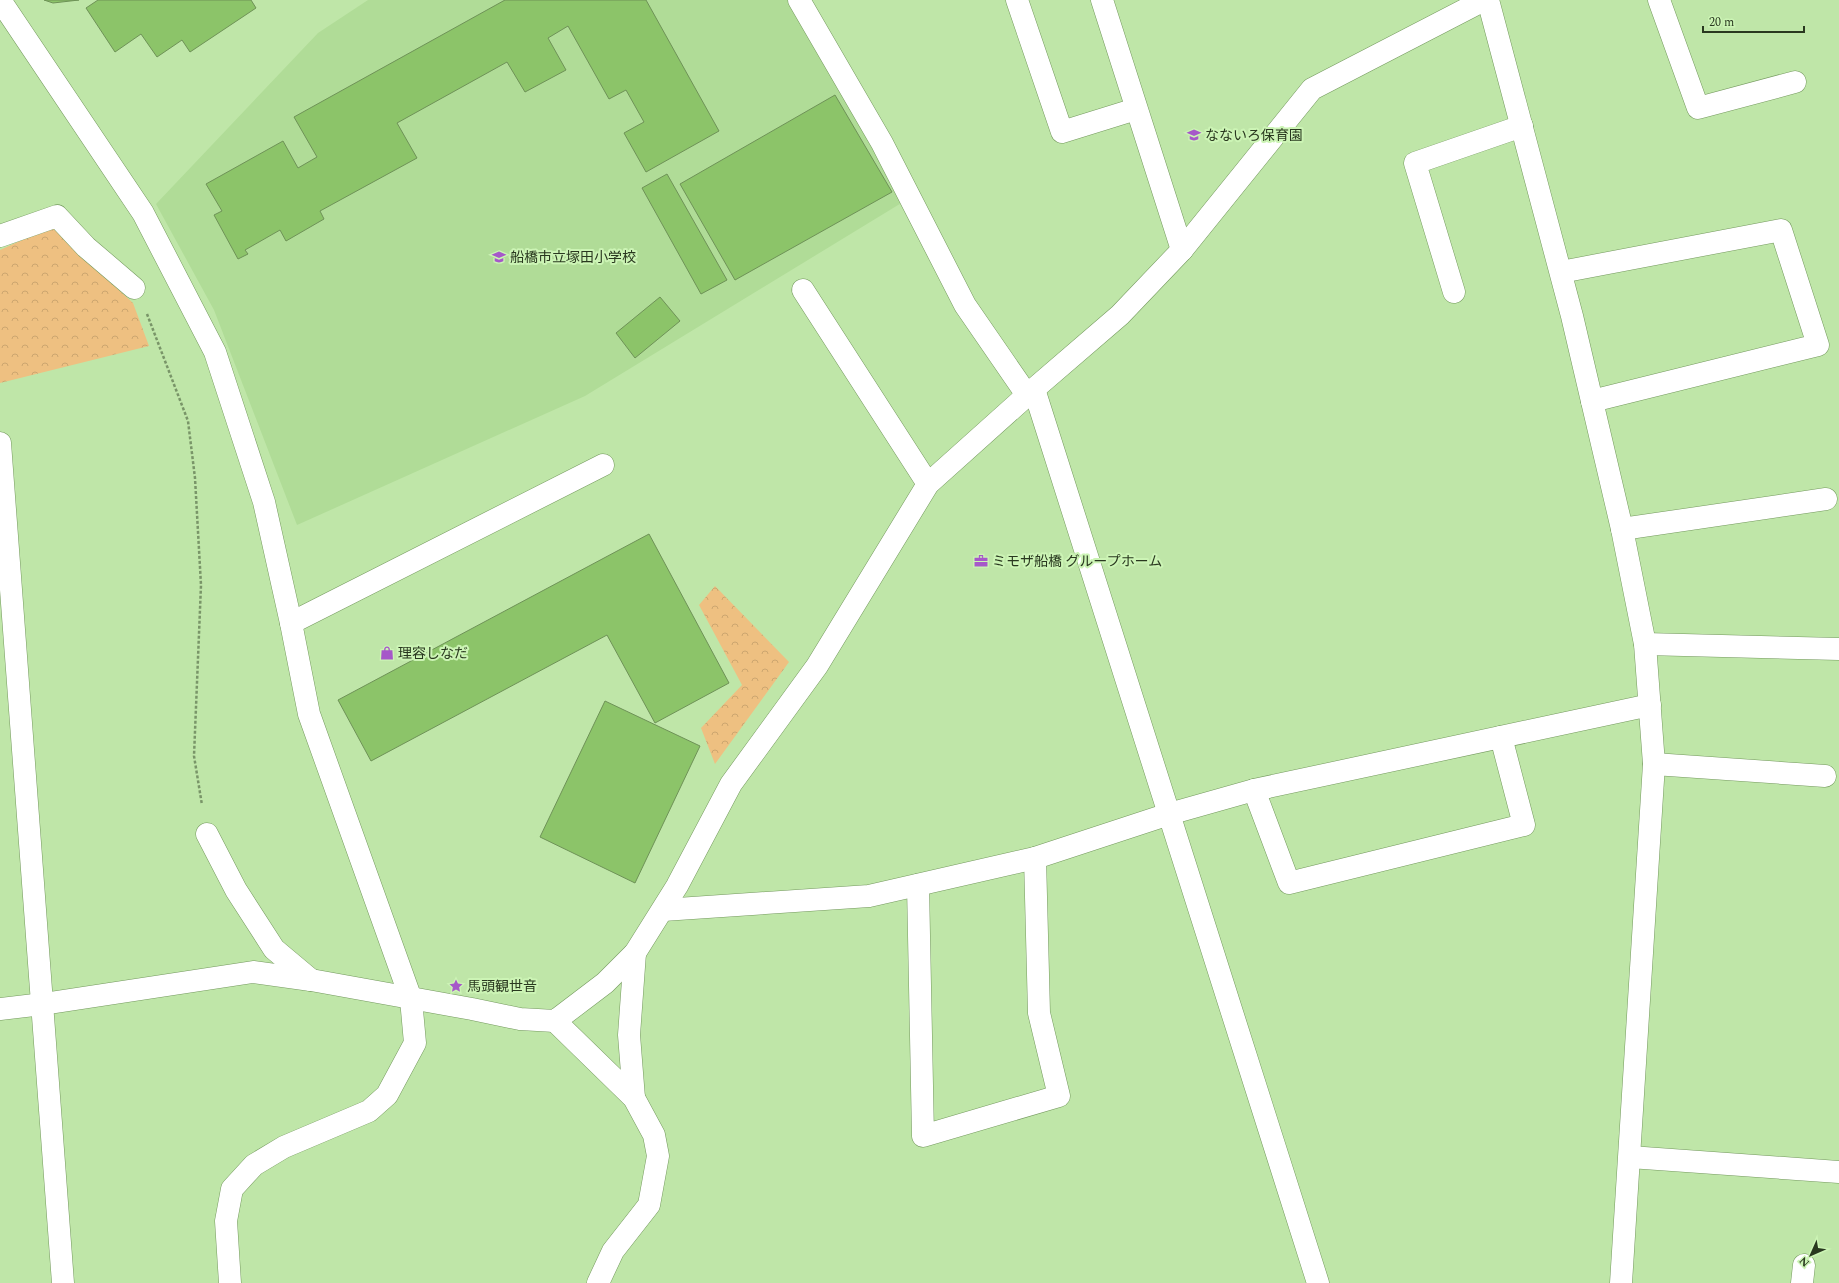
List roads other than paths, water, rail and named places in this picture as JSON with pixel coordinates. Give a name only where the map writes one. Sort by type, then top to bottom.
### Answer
[{"type":"street","points":[[0,0],[143,213],[215,352],[264,502],[309,714],[410,999],[415,1043],[387,1095],[369,1111],[284,1147],[260,1161],[254,1165],[232,1189],[226,1221],[230,1283]]},
{"type":"street","points":[[799,0],[882,143],[965,305],[1031,392],[1169,814],[1318,1283]]},
{"type":"street","points":[[1016,0],[1062,132],[1136,109]]},
{"type":"street","points":[[1102,0],[1182,250]]},
{"type":"street","points":[[555,1021],[604,983],[635,953],[663,910],[731,784],[817,666],[928,484],[1120,315],[1182,250],[1312,89],[1484,0]]},
{"type":"street","points":[[1488,0],[1561,272],[1622,529],[1645,644],[1654,764],[1621,1283]]},
{"type":"street","points":[[1659,0],[1698,108],[1795,82]]},
{"type":"street","points":[[1454,292],[1415,163],[1522,126]]},
{"type":"street","points":[[0,236],[56,216],[86,247],[134,288]]},
{"type":"street","points":[[1561,272],[1781,230],[1818,345],[1592,401]]},
{"type":"street","points":[[803,290],[928,484]]},
{"type":"street","points":[[0,443],[63,1283]]},
{"type":"street","points":[[291,624],[603,465]]},
{"type":"street","points":[[1622,529],[1826,499]]},
{"type":"street","points":[[1645,644],[1839,649]]},
{"type":"street","points":[[663,910],[870,896],[1034,858],[1169,814],[1254,790],[1650,705]]},
{"type":"street","points":[[1254,790],[1289,883],[1524,826],[1501,737]]},
{"type":"street","points":[[1654,764],[1825,776]]},
{"type":"street","points":[[207,834],[236,890],[274,949],[311,980]]},
{"type":"street","points":[[918,885],[923,1136],[1059,1096],[1039,1013],[1034,858]]},
{"type":"street","points":[[634,1098],[629,1035],[635,953]]},
{"type":"street","points":[[0,1009],[43,1004],[253,972],[311,980],[520,1019],[555,1021],[634,1098],[654,1135],[658,1156],[649,1204],[613,1251],[598,1283]]},
{"type":"street","points":[[1630,1157],[1839,1172]]},
{"type":"place","name":"なないろ保育園","points":[[1194,135]]},
{"type":"place","name":"船橋市立塚田小学校","points":[[499,257]]},
{"type":"place","name":"ミモザ船橋 グループホーム","points":[[981,561]]},
{"type":"place","name":"理容しなだ","points":[[387,653]]},
{"type":"place","name":"馬頭観世音","points":[[456,986]]}]
